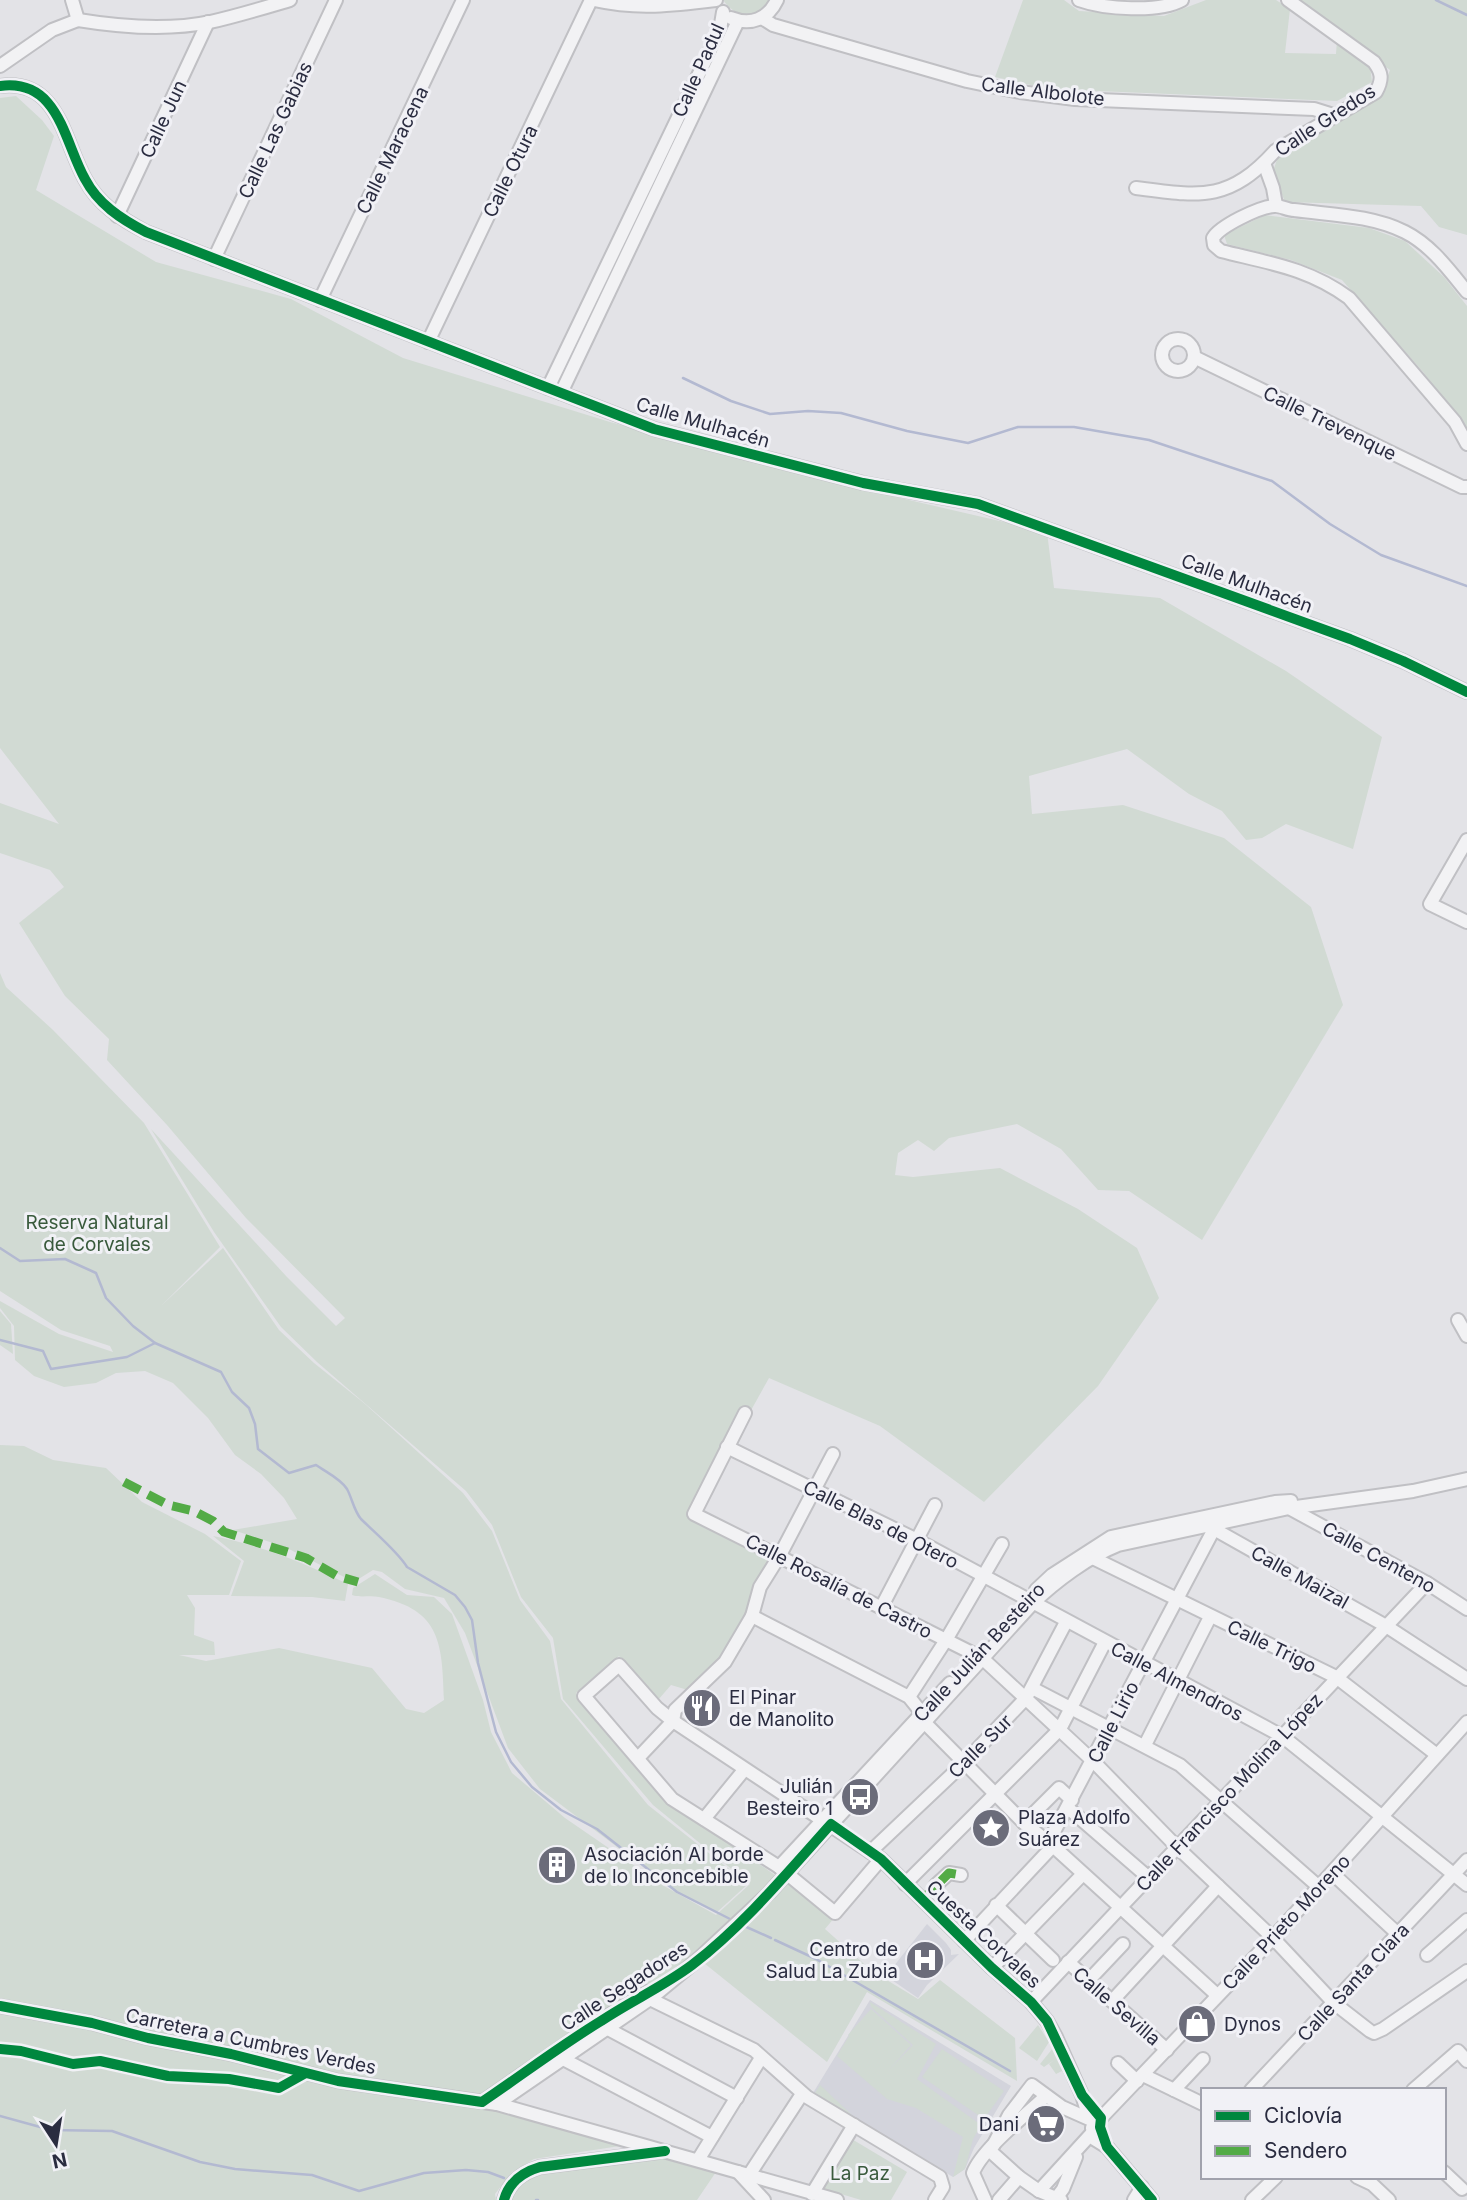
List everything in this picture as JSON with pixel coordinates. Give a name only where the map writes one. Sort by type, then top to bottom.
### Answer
[{"type":"street","points":[[72,0],[78,20]]},
{"type":"street","points":[[0,66],[52,30],[78,20],[138,27],[208,22],[290,0]]},
{"type":"street","name":"Calle Las Gabias","points":[[214,259],[336,0]]},
{"type":"street","name":"Calle Maracena","points":[[320,300],[463,0]]},
{"type":"street","points":[[593,0],[647,8],[716,0],[723,12],[738,21],[746,22],[762,18],[771,11],[777,0]]},
{"type":"street","name":"Calle Otura","points":[[428,342],[593,0]]},
{"type":"street","points":[[1079,0],[1093,5],[1159,8],[1182,0]]},
{"type":"street","name":"Calle Gredos","points":[[1276,205],[1264,163],[1275,151],[1376,92],[1382,73],[1374,62],[1288,0]]},
{"type":"street","name":"Calle Padul","points":[[679,129],[720,30],[723,12]]},
{"type":"street","name":"Calle Albolote","points":[[762,18],[773,24],[967,81],[1020,92],[1075,99],[1314,109],[1333,115]]},
{"type":"street","name":"Calle Padul","points":[[548,388],[602,290],[679,129],[738,21]]},
{"type":"street","name":"Calle Jun","points":[[117,216],[208,22]]},
{"type":"street","name":"Calle Mulhacén","points":[[0,86],[25,89],[41,96],[57,112],[85,179],[101,202],[117,216],[146,232],[654,429],[863,483],[929,494],[1002,512],[1350,639],[1467,692]]},
{"type":"street","points":[[1136,188],[1191,195],[1208,194],[1239,182],[1264,163]]},
{"type":"street","points":[[1467,292],[1434,254],[1407,233],[1363,219],[1290,210],[1276,205],[1262,208],[1218,231],[1213,238],[1214,245],[1221,251],[1309,274],[1329,283],[1349,298],[1455,422],[1467,444]]},
{"type":"street","name":"Calle Padul","points":[[561,393],[602,290]]},
{"type":"street","name":"Calle Trevenque","points":[[1194,358],[1462,487],[1467,487]]},
{"type":"street","points":[[1467,840],[1430,904],[1467,922]]},
{"type":"street","points":[[1458,1320],[1467,1336]]},
{"type":"street","points":[[727,1447],[745,1413]]},
{"type":"street","name":"Calle Blas de Otero","points":[[727,1447],[917,1540],[1029,1602]]},
{"type":"street","name":"Calle Rosalía de Castro","points":[[727,1447],[694,1514],[979,1656],[1029,1693],[1060,1729],[1178,1848],[1273,1938],[1334,2003],[1374,2033],[1467,1971]]},
{"type":"street","points":[[783,1870],[671,1799],[638,1758],[673,1721],[675,1710],[725,1662],[752,1616],[760,1587],[780,1555],[833,1454]]},
{"type":"street","name":"Calle Julián Besteiro","points":[[1029,1602],[1093,1558],[1118,1545],[1214,1527],[1318,1502],[1413,1491],[1467,1479]]},
{"type":"street","name":"Calle Julián Besteiro","points":[[827,1822],[1052,1575],[1111,1537],[1275,1502],[1318,1502]]},
{"type":"street","points":[[882,1606],[935,1505]]},
{"type":"street","name":"Calle Centeno","points":[[1289,1508],[1427,1583],[1467,1609]]},
{"type":"street","name":"Calle Lirio","points":[[964,1941],[1050,1844],[1214,1527]]},
{"type":"street","name":"Calle Maizal","points":[[1214,1527],[1386,1626],[1467,1679]]},
{"type":"street","points":[[909,1697],[1002,1544]]},
{"type":"street","name":"Calle Trigo","points":[[1093,1558],[1336,1677],[1437,1755]]},
{"type":"street","name":"Calle Francisco Molina López","points":[[1031,2002],[1427,1583]]},
{"type":"street","name":"Calle Almendros","points":[[1029,1602],[1282,1736],[1467,1885]]},
{"type":"street","points":[[752,1616],[909,1697],[923,1718],[995,1796],[1217,1995]]},
{"type":"street","points":[[1144,1745],[1210,1617]]},
{"type":"street","name":"Calle Sur","points":[[783,1870],[835,1913],[876,1855],[1029,1693],[1066,1622]]},
{"type":"street","points":[[905,1884],[1060,1729],[1105,1642]]},
{"type":"street","name":"Cuesta Corvales","points":[[638,1758],[584,1696],[619,1665],[657,1709],[673,1721],[876,1855],[905,1884],[929,1893],[964,1941],[1031,2002],[1047,2021],[1094,2125],[1107,2147],[1142,2187]]},
{"type":"street","points":[[1029,1693],[1070,1706],[1180,1765],[1319,1887]]},
{"type":"street","name":"Calle Prieto Moreno","points":[[1094,2125],[1273,1938],[1467,1723]]},
{"type":"street","points":[[704,1819],[744,1770]]},
{"type":"street","points":[[1024,1823],[1059,1788],[1070,1804],[1149,1878]]},
{"type":"street","name":"Calle Segadores","points":[[482,2102],[647,1996],[696,1961],[769,1894],[783,1870],[827,1822]]},
{"type":"street","name":"Calle Santa Clara","points":[[1253,2088],[1467,1860]]},
{"type":"street","points":[[1332,1872],[1398,1934]]},
{"type":"street","points":[[929,1893],[949,1873],[961,1875]]},
{"type":"street","points":[[992,1968],[1083,1874]]},
{"type":"street","points":[[1112,2001],[1218,1886]]},
{"type":"street","points":[[996,1905],[1053,1960]]},
{"type":"street","points":[[1427,1955],[1467,1920]]},
{"type":"street","points":[[1089,1980],[1123,1944]]},
{"type":"street","name":"Calle Sevilla","points":[[1068,1962],[1167,2050]]},
{"type":"street","points":[[647,1996],[754,2050],[802,2094],[940,2177],[943,2187],[934,2200]]},
{"type":"street","name":"Calle Segadores","points":[[497,2104],[608,2029],[647,1996]]},
{"type":"street","name":"Carretera a Cumbres Verdes","points":[[0,2006],[92,2023],[338,2081],[497,2104],[632,2150]]},
{"type":"street","points":[[608,2029],[737,2098]]},
{"type":"street","points":[[1416,2088],[1462,2056]]},
{"type":"street","points":[[698,2160],[761,2058]]},
{"type":"street","points":[[563,2059],[712,2137]]},
{"type":"street","points":[[1174,2090],[1203,2059]]},
{"type":"street","points":[[1118,2063],[1140,2078],[1201,2103]]},
{"type":"street","points":[[985,2200],[973,2173],[991,2148],[1009,2115],[1032,2085],[1062,2107],[1094,2125]]},
{"type":"street","points":[[743,2173],[802,2094]]},
{"type":"street","points":[[812,2194],[854,2125]]},
{"type":"street","points":[[991,2148],[1019,2177],[1039,2191],[1059,2199],[1074,2160],[1094,2125]]},
{"type":"street","points":[[1039,2191],[1094,2125]]},
{"type":"street","points":[[504,2200],[507,2191],[528,2171],[632,2150],[665,2151],[837,2200]]},
{"type":"street","points":[[743,2173],[762,2198]]},
{"type":"street","points":[[1446,2173],[1465,2186],[1452,2200]]},
{"type":"street","points":[[999,2200],[1019,2177]]},
{"type":"street","points":[[1252,2200],[1274,2179]]},
{"type":"street","points":[[1361,2179],[1372,2184],[1389,2200]]},
{"type":"street","points":[[762,2198],[768,2181]]},
{"type":"street","points":[[1134,2200],[1142,2187],[1153,2200]]},
{"type":"shaded area","name":"Centro de Salud La Zubia","points":[[927,1924],[946,1943],[951,1955],[959,1954],[927,1985],[918,1998],[886,1976]]},
{"type":"shaded area","points":[[870,2000],[1011,2086],[974,2148],[965,2169],[953,2177],[813,2093]]},
{"type":"green space","points":[[723,0],[770,0],[759,12],[747,15],[734,11]]},
{"type":"green space","points":[[1023,0],[1064,0],[1079,11],[1164,16],[1206,0],[1276,0],[1290,9],[1285,53],[1336,54],[1337,40],[1370,65],[1372,82],[1337,101],[1049,89],[995,77]]},
{"type":"green space","points":[[1298,0],[1467,0],[1467,235],[1439,227],[1421,206],[1285,202],[1273,171],[1278,157],[1381,95],[1390,70]]},
{"type":"green space","points":[[16,96],[42,120],[54,136],[36,190],[156,262],[291,299],[403,358],[610,422],[896,497],[1047,532],[1054,588],[1160,598],[1286,671],[1382,737],[1353,849],[1286,824],[1262,838],[1246,840],[1222,811],[1189,794],[1127,749],[1029,776],[1032,814],[1123,805],[1224,838],[1311,907],[1343,1005],[1202,1240],[1129,1191],[1098,1190],[1061,1149],[1017,1124],[949,1138],[934,1151],[918,1140],[898,1153],[895,1175],[913,1177],[1000,1168],[1078,1209],[1137,1248],[1159,1298],[1098,1386],[984,1502],[880,1426],[769,1378],[692,1516],[771,1560],[744,1622],[721,1662],[691,1691],[671,1685],[658,1700],[619,1656],[576,1693],[669,1801],[835,1917],[825,1929],[872,1971],[918,1999],[940,1980],[1015,2038],[1017,2081],[867,1992],[827,2062],[694,1955],[660,1982],[640,1988],[477,2098],[620,2146],[534,2159],[512,2172],[495,2194],[496,2200],[0,2200],[0,1445],[24,1446],[53,1460],[106,1468],[142,1502],[205,1534],[241,1561],[229,1595],[187,1595],[195,1608],[194,1635],[214,1642],[215,1655],[179,1655],[206,1661],[279,1648],[372,1668],[406,1709],[424,1713],[444,1700],[439,1647],[427,1621],[400,1603],[379,1597],[352,1595],[353,1588],[375,1574],[407,1595],[434,1597],[452,1614],[483,1700],[491,1732],[512,1773],[565,1818],[664,1886],[716,1915],[750,1884],[653,1805],[563,1699],[553,1638],[521,1597],[492,1525],[466,1491],[317,1362],[281,1327],[214,1232],[151,1129],[287,1277],[336,1326],[345,1318],[246,1218],[167,1125],[107,1060],[109,1039],[65,996],[19,923],[64,887],[50,870],[0,853],[0,803],[59,824],[0,748],[0,98]]},
{"type":"green space","points":[[1265,215],[1369,228],[1405,241],[1444,277],[1467,306],[1467,429],[1423,372],[1342,280],[1291,260],[1227,244],[1224,235]]},
{"type":"green space","name":"Reserva Natural de Corvales","points":[[0,973],[6,987],[53,1030],[144,1123],[220,1247],[161,1306],[223,1248],[279,1330],[463,1493],[492,1531],[520,1600],[550,1641],[561,1699],[648,1805],[748,1884],[716,1913],[677,1892],[540,1789],[508,1748],[465,1633],[444,1598],[405,1589],[382,1572],[373,1570],[357,1580],[346,1578],[285,1547],[233,1530],[297,1519],[284,1498],[261,1474],[235,1455],[208,1418],[173,1383],[145,1371],[116,1373],[96,1383],[64,1387],[34,1376],[15,1360],[14,1326],[0,1308],[0,1301],[59,1334],[113,1352],[110,1346],[61,1330],[0,1291]]},
{"type":"green space","points":[[0,1311],[11,1324],[13,1354],[0,1345]]},
{"type":"green space","points":[[213,1536],[282,1556],[348,1584],[345,1601],[312,1597],[231,1596],[244,1561]]},
{"type":"green space","points":[[870,2002],[936,2044],[917,2079],[981,2125],[973,2139],[965,2169],[953,2177],[963,2137],[916,2108],[887,2099],[837,2056],[849,2036],[855,2041],[848,2035],[871,2009],[911,2045],[888,2071],[913,2045],[871,2007]]},
{"type":"green space","points":[[1038,2025],[1049,2042],[1037,2061],[1019,2048]]},
{"type":"green space","points":[[1053,2048],[1069,2079],[1067,2080],[1062,2071],[1056,2074],[1049,2064],[1054,2060],[1044,2067],[1040,2064]]},
{"type":"green space","points":[[942,2049],[1004,2091],[984,2119],[922,2077]]},
{"type":"green space","points":[[820,2085],[853,2116],[815,2093]]},
{"type":"green space","name":"La Paz","points":[[850,2138],[907,2172],[891,2200],[861,2200],[821,2188]]},
{"type":"green space","points":[[661,2155],[718,2169],[697,2200],[512,2200],[520,2185],[533,2177],[567,2169]]},
{"type":"waterway","points":[[1436,0],[1467,15]]},
{"type":"waterway","points":[[683,378],[731,401],[770,414],[808,411],[841,413],[907,431],[968,443],[1018,427],[1074,427],[1149,440],[1272,481],[1330,524],[1381,555],[1467,586]]},
{"type":"waterway","points":[[0,1248],[20,1261],[65,1259],[96,1273],[106,1298],[133,1326],[155,1343],[221,1372],[232,1392],[249,1408],[255,1424],[258,1449],[289,1473],[316,1465],[341,1482],[361,1519],[407,1567],[455,1595],[465,1607],[472,1620],[478,1663],[496,1732],[511,1762],[532,1787],[561,1810],[597,1829],[677,1892],[732,1920]]},
{"type":"waterway","points":[[0,1340],[43,1351],[51,1369],[127,1357],[155,1343]]},
{"type":"waterway","points":[[742,1925],[771,1938]]},
{"type":"waterway","points":[[775,1940],[816,1959],[1010,2071]]},
{"type":"waterway","points":[[0,2116],[51,2130],[112,2131],[200,2162],[235,2169],[312,2175],[359,2191],[424,2173],[466,2170],[488,2172],[504,2178]]},
{"type":"marked path","points":[[124,1482],[168,1505],[194,1511],[213,1521],[224,1532],[306,1558],[337,1576],[358,1582]]},
{"type":"marked path","points":[[922,1900],[949,1873],[961,1875]]},
{"type":"cycle path","points":[[0,86],[20,86],[35,92],[47,102],[57,116],[85,179],[96,196],[111,210],[146,232],[654,429],[863,483],[978,504],[1350,639],[1467,692]]},
{"type":"cycle path","points":[[0,2006],[92,2023],[338,2081],[482,2102],[612,2014],[692,1965],[747,1916],[831,1824],[881,1859],[992,1968],[1031,2002],[1047,2021],[1082,2095],[1101,2118],[1100,2127],[1107,2147],[1152,2200]]},
{"type":"cycle path","points":[[0,2049],[21,2051],[73,2064],[100,2061],[168,2076],[229,2079],[279,2088],[304,2074]]},
{"type":"cycle path","points":[[504,2200],[517,2179],[540,2167],[665,2151]]},
{"type":"place","name":"El Pinar de Manolito","points":[[702,1708]]},
{"type":"place","name":"Julián Besteiro 1","points":[[860,1797]]},
{"type":"place","name":"Plaza Adolfo Suárez","points":[[991,1828]]},
{"type":"place","name":"Asociación Al borde de lo Inconcebible","points":[[557,1865]]},
{"type":"place","name":"Centro de Salud La Zubia","points":[[925,1960]]},
{"type":"place","name":"Dynos","points":[[1197,2024]]},
{"type":"place","name":"Dani","points":[[1046,2124]]}]
